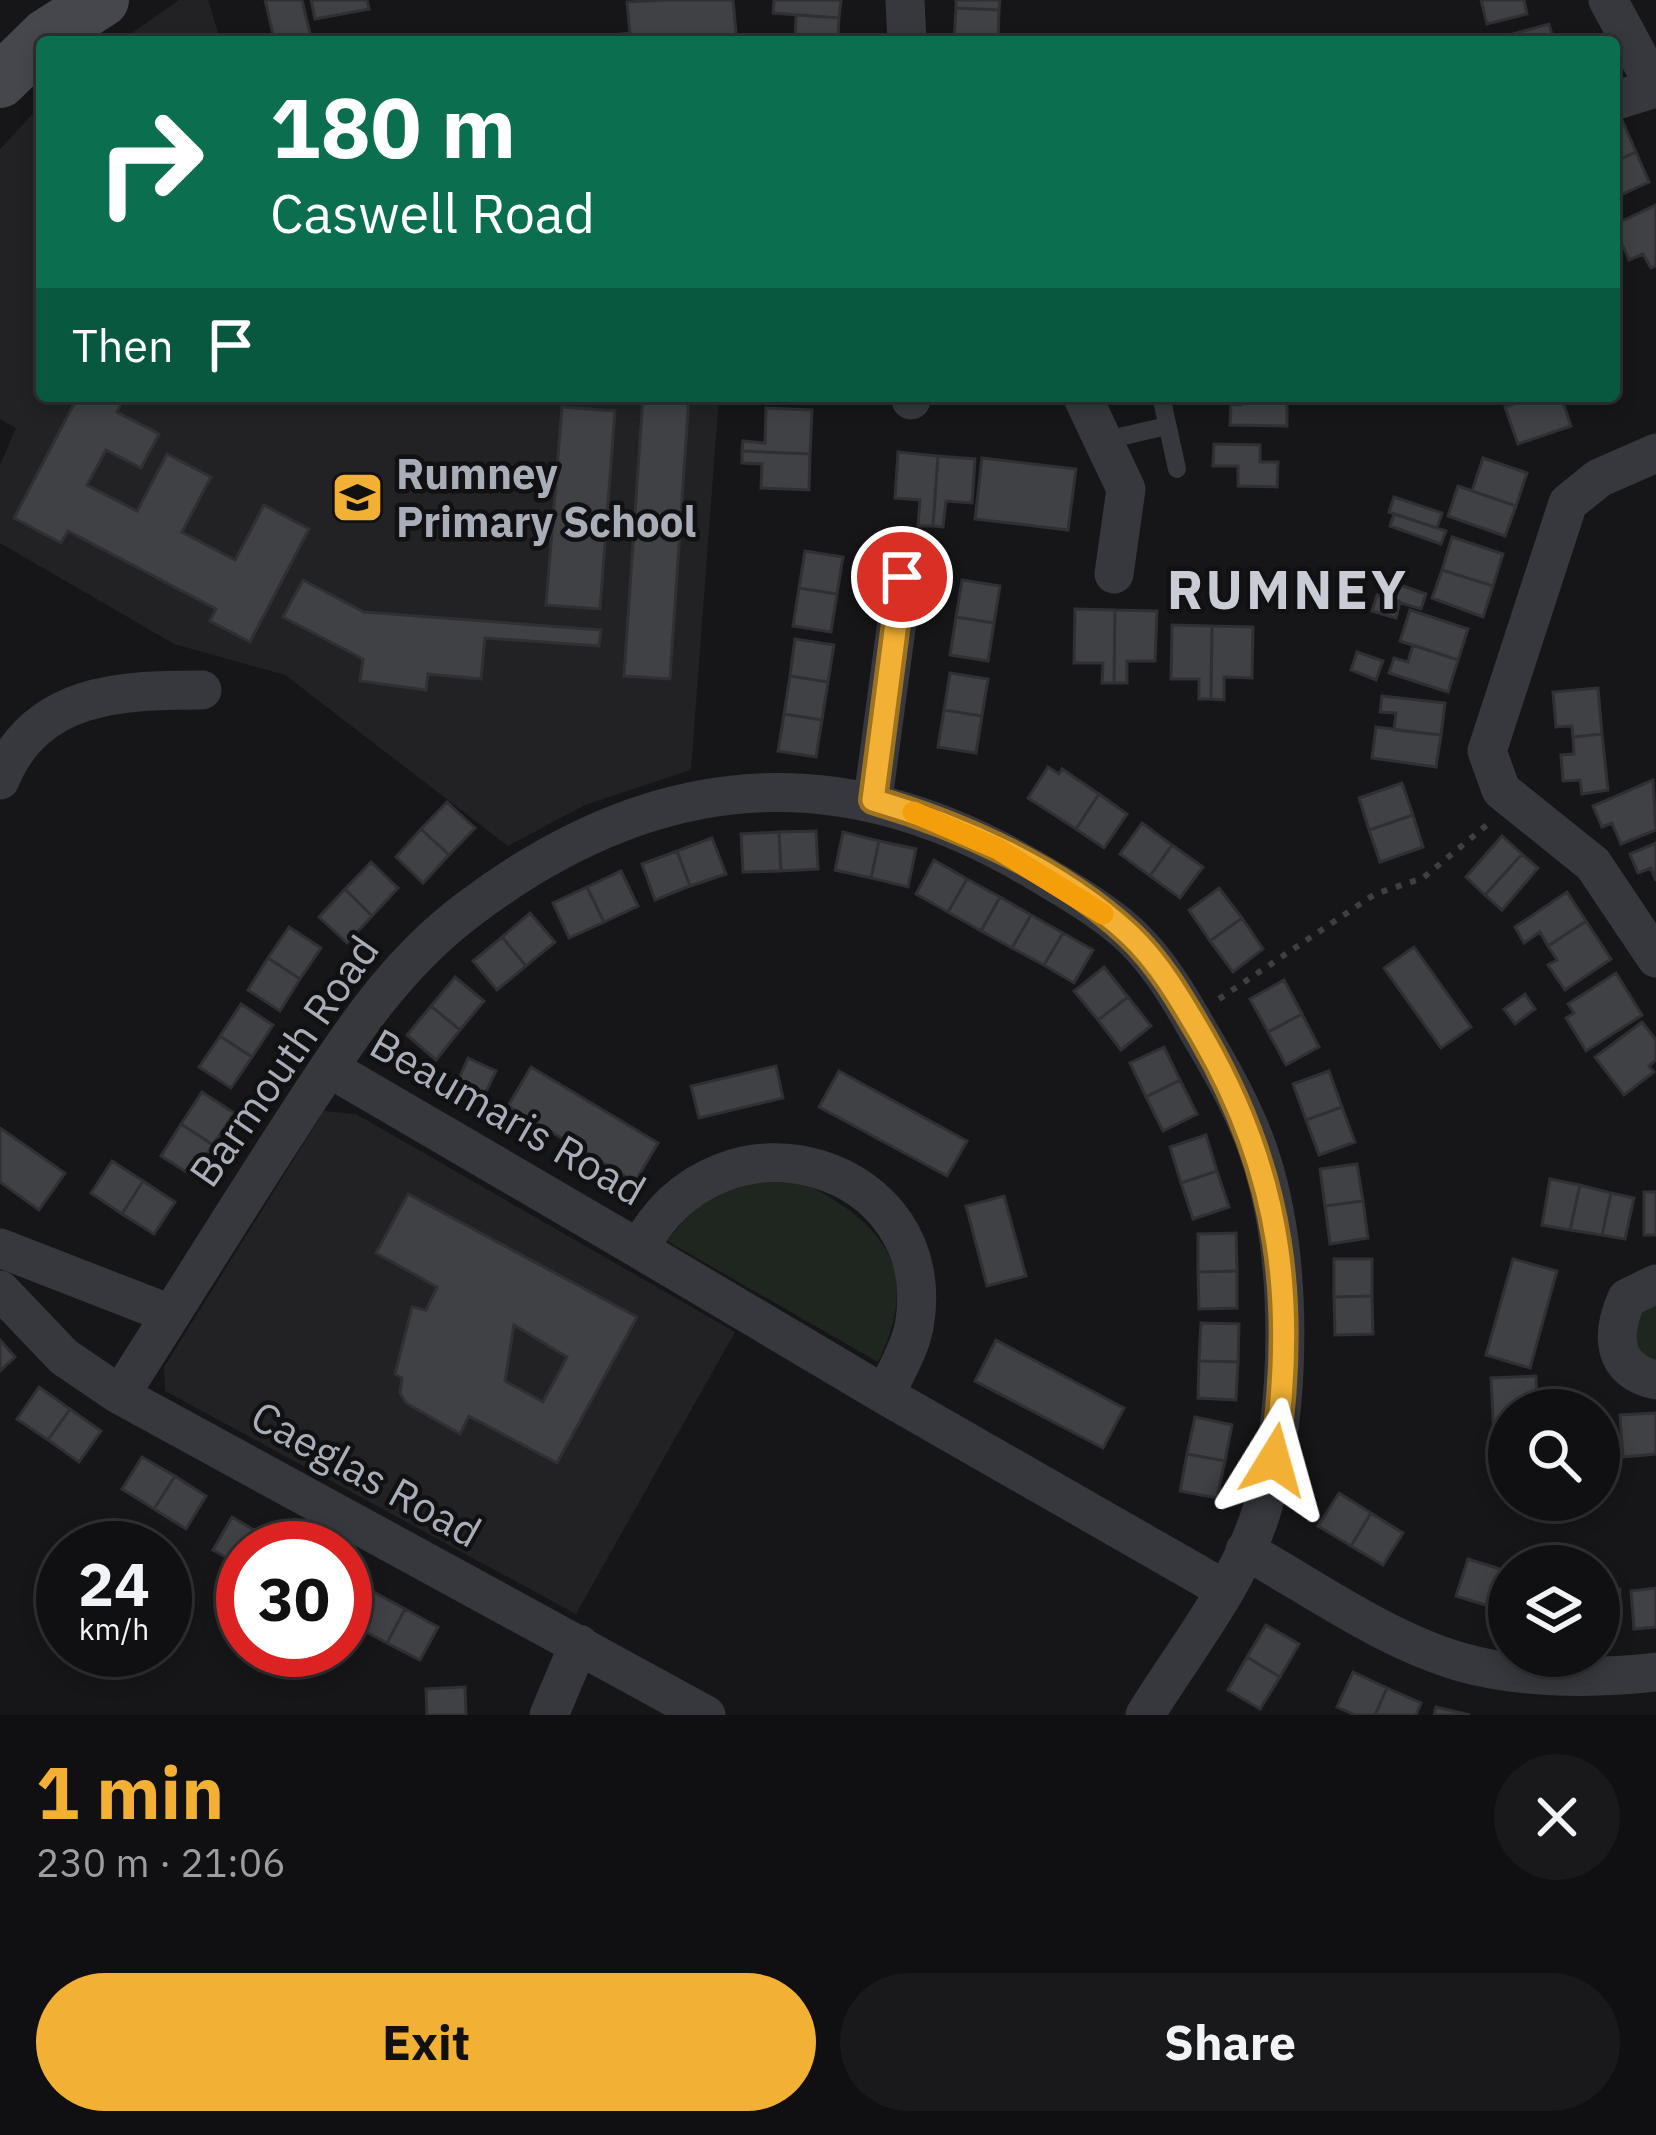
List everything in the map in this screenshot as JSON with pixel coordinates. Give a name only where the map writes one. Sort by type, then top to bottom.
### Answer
[{"type":"main road","points":[[46,36],[102,0]]},
{"type":"main road","points":[[0,81],[36,46]]},
{"type":"street","points":[[904,0],[907,36]]},
{"type":"street","points":[[1608,0],[1656,88],[1620,99]]},
{"type":"street","points":[[1085,402],[1126,489],[1114,574]]},
{"type":"street","points":[[1656,453],[1599,478],[1568,503],[1487,752],[1490,771],[1515,802],[1592,864],[1656,958]]},
{"type":"street","points":[[873,800],[902,577]]},
{"type":"street","points":[[0,780],[22,742],[39,725],[84,699],[139,690],[202,690]]},
{"type":"street","name":"Barmouth Road","points":[[120,1395],[373,1003],[435,936],[546,860],[625,825],[752,791],[798,789],[873,800],[982,841],[1098,910],[1152,959],[1192,1018],[1261,1158],[1278,1246],[1282,1406],[1264,1504],[1245,1550],[1145,1715]]},
{"type":"street","name":"Beaumaris Road","points":[[329,1068],[1222,1588]]},
{"type":"street","name":"Beaumaris Road","points":[[640,1249],[673,1202],[727,1169],[785,1160],[838,1176],[892,1225],[913,1280],[914,1327],[885,1395]]},
{"type":"street","points":[[0,1247],[170,1314]]},
{"type":"street","points":[[1656,1284],[1627,1298],[1615,1333],[1616,1347],[1630,1370],[1656,1380]]},
{"type":"street","name":"Caeglas Road","points":[[0,1290],[64,1357],[120,1395],[706,1715]]},
{"type":"street","points":[[1245,1550],[1393,1632],[1461,1662],[1539,1673],[1656,1672]]},
{"type":"street","points":[[549,1715],[579,1644]]},
{"type":"lane","points":[[1162,402],[1177,469]]},
{"type":"lane","points":[[1106,440],[1167,426]]},
{"type":"path","points":[[1192,1018],[1375,894],[1423,878],[1515,802]]},
{"type":"shaded area","points":[[179,0],[208,0],[219,36],[128,36]]},
{"type":"shaded area","name":"Rumney Primary School","points":[[36,110],[36,402],[719,402],[691,770],[585,805],[508,846],[285,675],[174,644],[0,543],[0,465],[16,428],[0,419],[0,149]]},
{"type":"shaded area","points":[[324,1111],[356,1114],[735,1332],[576,1614],[165,1391],[164,1367]]},
{"type":"shaded area","points":[[800,1181],[853,1213],[887,1252],[897,1300],[878,1362],[667,1241],[697,1209],[725,1191],[757,1183]]},
{"type":"shaded area","points":[[1656,1297],[1656,1366],[1637,1360],[1629,1325]]},
{"type":"building","points":[[265,0],[302,0],[311,36],[274,36]]},
{"type":"building","points":[[311,0],[367,0],[369,9],[315,19]]},
{"type":"building","points":[[733,0],[736,36],[604,36],[630,33],[627,2]]},
{"type":"building","points":[[774,0],[841,0],[839,18],[773,13]]},
{"type":"building","points":[[956,0],[1000,0],[999,10],[956,8]]},
{"type":"building","points":[[1481,0],[1524,0],[1527,14],[1487,24]]},
{"type":"building","points":[[956,8],[999,10],[998,36],[954,36]]},
{"type":"building","points":[[796,15],[839,18],[838,36],[795,36]]},
{"type":"building","points":[[1549,24],[1552,36],[1506,36]]},
{"type":"building","points":[[1620,123],[1636,152],[1620,159]]},
{"type":"building","points":[[1636,152],[1649,182],[1620,195],[1620,159]]},
{"type":"building","points":[[1656,205],[1656,266],[1651,268],[1643,254],[1629,260],[1620,239],[1620,222]]},
{"type":"building","points":[[75,402],[122,402],[117,412],[159,434],[141,468],[106,450],[87,485],[137,511],[167,454],[211,477],[182,532],[235,560],[264,505],[309,529],[250,642],[210,621],[216,609],[68,531],[61,543],[14,518]]},
{"type":"building","points":[[643,402],[689,402],[670,679],[624,676]]},
{"type":"building","points":[[1287,402],[1287,426],[1230,425],[1231,405]]},
{"type":"building","points":[[1519,402],[1563,402],[1571,426],[1518,444],[1505,407]]},
{"type":"building","points":[[562,407],[615,411],[600,609],[546,605]]},
{"type":"building","points":[[766,408],[812,410],[810,454],[742,451],[743,441],[765,443]]},
{"type":"building","points":[[1214,444],[1260,445],[1260,462],[1278,462],[1277,487],[1238,486],[1238,466],[1213,466]]},
{"type":"building","points":[[742,451],[810,454],[809,490],[761,488],[762,464],[742,463]]},
{"type":"building","points":[[898,452],[938,456],[933,526],[918,526],[920,500],[895,498]]},
{"type":"building","points":[[938,456],[975,459],[972,503],[946,501],[943,527],[933,526]]},
{"type":"building","points":[[982,458],[1076,469],[1068,530],[975,519]]},
{"type":"building","points":[[1483,458],[1527,473],[1516,506],[1472,491]]},
{"type":"building","points":[[1458,486],[1516,506],[1505,536],[1448,516]]},
{"type":"building","points":[[1394,497],[1442,513],[1437,528],[1389,512]]},
{"type":"building","points":[[1394,514],[1446,531],[1441,544],[1390,526]]},
{"type":"building","points":[[1452,537],[1503,554],[1493,586],[1442,570]]},
{"type":"building","points":[[805,551],[843,557],[837,594],[799,588]]},
{"type":"building","points":[[1442,570],[1493,586],[1483,617],[1432,598]]},
{"type":"building","points":[[303,580],[364,612],[601,630],[599,646],[485,638],[481,679],[428,674],[426,690],[360,681],[363,659],[283,617]]},
{"type":"building","points":[[962,580],[1000,586],[994,623],[956,617]]},
{"type":"building","points":[[1400,585],[1426,594],[1421,609],[1394,601]]},
{"type":"building","points":[[799,588],[837,594],[831,632],[793,626]]},
{"type":"building","points":[[1377,595],[1400,602],[1396,618],[1372,611]]},
{"type":"building","points":[[1075,609],[1115,610],[1114,683],[1102,683],[1103,663],[1074,663]]},
{"type":"building","points":[[1115,610],[1157,611],[1155,661],[1127,661],[1127,683],[1114,683]]},
{"type":"building","points":[[1410,610],[1468,629],[1458,660],[1400,641]]},
{"type":"building","points":[[956,617],[994,623],[988,661],[950,655]]},
{"type":"building","points":[[1172,625],[1212,626],[1211,699],[1199,699],[1199,679],[1171,679]]},
{"type":"building","points":[[1212,626],[1253,627],[1252,678],[1224,677],[1224,700],[1211,699]]},
{"type":"building","points":[[795,639],[834,645],[828,682],[790,676]]},
{"type":"building","points":[[1413,645],[1458,660],[1448,692],[1389,673],[1394,658],[1408,662]]},
{"type":"building","points":[[1357,652],[1383,661],[1376,680],[1351,670]]},
{"type":"building","points":[[950,673],[988,679],[982,716],[944,710]]},
{"type":"building","points":[[790,676],[828,682],[822,720],[784,714]]},
{"type":"building","points":[[1598,688],[1602,734],[1573,737],[1572,726],[1556,727],[1553,692]]},
{"type":"building","points":[[1382,696],[1445,703],[1441,735],[1394,730],[1396,713],[1380,712]]},
{"type":"building","points":[[944,710],[982,716],[976,753],[938,747]]},
{"type":"building","points":[[784,714],[822,720],[816,757],[778,751]]},
{"type":"building","points":[[1376,727],[1441,735],[1436,767],[1372,758]]},
{"type":"building","points":[[1602,734],[1608,790],[1582,794],[1580,780],[1563,781],[1561,755],[1574,754],[1573,737]]},
{"type":"building","points":[[1048,767],[1059,774],[1062,769],[1099,794],[1076,829],[1028,798]]},
{"type":"building","points":[[1653,780],[1656,830],[1621,844],[1612,823],[1602,827],[1593,806]]},
{"type":"building","points":[[1402,783],[1413,815],[1369,830],[1359,798]]},
{"type":"building","points":[[1099,794],[1127,814],[1104,848],[1076,829]]},
{"type":"building","points":[[447,802],[475,828],[449,855],[421,829]]},
{"type":"building","points":[[1413,815],[1423,847],[1380,862],[1369,830]]},
{"type":"building","points":[[1142,823],[1172,845],[1150,876],[1120,854]]},
{"type":"building","points":[[421,829],[449,855],[423,883],[396,857]]},
{"type":"building","points":[[816,831],[818,869],[781,871],[779,832]]},
{"type":"building","points":[[779,832],[781,871],[743,872],[741,834]]},
{"type":"building","points":[[843,832],[879,841],[871,878],[835,870]]},
{"type":"building","points":[[1502,836],[1522,854],[1485,895],[1466,877]]},
{"type":"building","points":[[712,838],[726,874],[690,886],[677,851]]},
{"type":"building","points":[[879,841],[916,849],[908,887],[871,878]]},
{"type":"building","points":[[1656,843],[1656,881],[1651,868],[1638,873],[1630,854]]},
{"type":"building","points":[[1172,845],[1203,867],[1180,898],[1150,876]]},
{"type":"building","points":[[677,851],[690,886],[655,900],[642,864]]},
{"type":"building","points":[[1522,854],[1538,868],[1502,910],[1485,895]]},
{"type":"building","points":[[934,860],[967,879],[948,912],[916,894]]},
{"type":"building","points":[[371,862],[398,888],[372,916],[345,889]]},
{"type":"building","points":[[621,871],[638,906],[604,922],[587,887]]},
{"type":"building","points":[[967,879],[1000,897],[981,931],[948,912]]},
{"type":"building","points":[[587,887],[604,922],[569,938],[553,903]]},
{"type":"building","points":[[1219,888],[1242,918],[1210,941],[1189,910]]},
{"type":"building","points":[[345,889],[372,916],[347,943],[319,917]]},
{"type":"building","points":[[1567,892],[1586,921],[1548,946],[1540,932],[1524,943],[1515,927]]},
{"type":"building","points":[[1000,897],[1031,915],[1012,948],[981,931]]},
{"type":"building","points":[[530,913],[555,942],[526,966],[502,937]]},
{"type":"building","points":[[1031,915],[1063,933],[1044,965],[1012,948]]},
{"type":"building","points":[[1242,918],[1263,949],[1233,972],[1210,941]]},
{"type":"building","points":[[1586,921],[1611,959],[1565,990],[1548,965],[1557,960],[1548,946]]},
{"type":"building","points":[[289,927],[321,948],[300,979],[268,958]]},
{"type":"building","points":[[1063,933],[1093,950],[1074,983],[1044,965]]},
{"type":"building","points":[[502,937],[526,966],[497,990],[473,961]]},
{"type":"building","points":[[1414,947],[1471,1027],[1441,1048],[1384,968]]},
{"type":"building","points":[[268,958],[300,979],[280,1011],[248,990]]},
{"type":"building","points":[[1104,967],[1128,997],[1098,1020],[1074,991]]},
{"type":"building","points":[[1616,973],[1642,1015],[1586,1051],[1566,1018],[1574,1013],[1568,1004]]},
{"type":"building","points":[[455,977],[484,1001],[460,1030],[431,1006]]},
{"type":"building","points":[[1284,980],[1302,1014],[1268,1032],[1250,999]]},
{"type":"building","points":[[1525,994],[1535,1009],[1515,1024],[1504,1009]]},
{"type":"building","points":[[1128,997],[1151,1026],[1121,1050],[1098,1020]]},
{"type":"building","points":[[241,1004],[273,1025],[252,1057],[220,1036]]},
{"type":"building","points":[[431,1006],[460,1030],[436,1060],[407,1035]]},
{"type":"building","points":[[1302,1014],[1319,1047],[1286,1065],[1268,1032]]},
{"type":"building","points":[[1642,1022],[1656,1040],[1656,1060],[1649,1066],[1654,1072],[1624,1095],[1595,1057]]},
{"type":"building","points":[[220,1036],[252,1057],[231,1088],[199,1067]]},
{"type":"building","points":[[1164,1047],[1180,1080],[1146,1097],[1130,1063]]},
{"type":"building","points":[[468,1058],[496,1071],[484,1096],[457,1083]]},
{"type":"building","points":[[776,1066],[783,1098],[699,1118],[691,1086]]},
{"type":"building","points":[[531,1067],[658,1143],[635,1182],[508,1106]]},
{"type":"building","points":[[839,1071],[967,1141],[947,1176],[819,1107]]},
{"type":"building","points":[[1329,1071],[1342,1107],[1306,1120],[1293,1084]]},
{"type":"building","points":[[1180,1080],[1197,1114],[1163,1131],[1146,1097]]},
{"type":"building","points":[[202,1092],[234,1113],[213,1145],[181,1124]]},
{"type":"building","points":[[1342,1107],[1355,1142],[1319,1155],[1306,1120]]},
{"type":"building","points":[[181,1124],[213,1145],[193,1176],[161,1156]]},
{"type":"building","points":[[0,1128],[65,1173],[39,1210],[0,1182]]},
{"type":"building","points":[[1206,1135],[1217,1171],[1181,1183],[1170,1147]]},
{"type":"building","points":[[112,1161],[143,1181],[122,1214],[91,1193]]},
{"type":"building","points":[[1357,1164],[1363,1201],[1325,1206],[1320,1169]]},
{"type":"building","points":[[1217,1171],[1229,1207],[1193,1219],[1181,1183]]},
{"type":"building","points":[[1550,1179],[1580,1185],[1570,1230],[1542,1225]]},
{"type":"building","points":[[143,1181],[175,1202],[154,1234],[122,1214]]},
{"type":"building","points":[[1580,1185],[1611,1193],[1602,1235],[1570,1230]]},
{"type":"building","points":[[1644,1192],[1656,1192],[1656,1235],[1644,1235]]},
{"type":"building","points":[[1611,1193],[1634,1198],[1625,1239],[1602,1235]]},
{"type":"building","points":[[408,1194],[637,1317],[557,1463],[469,1416],[460,1434],[406,1403],[400,1393],[402,1378],[395,1374],[412,1307],[426,1310],[437,1287],[376,1253]],"holes":[[[514,1325],[567,1357],[543,1402],[505,1381]]]},
{"type":"building","points":[[1004,1196],[1026,1276],[987,1286],[966,1206]]},
{"type":"building","points":[[1363,1201],[1368,1238],[1330,1244],[1325,1206]]},
{"type":"building","points":[[1236,1233],[1237,1271],[1198,1272],[1198,1234]]},
{"type":"building","points":[[1334,1259],[1372,1259],[1372,1296],[1334,1297]]},
{"type":"building","points":[[1513,1259],[1557,1271],[1530,1368],[1486,1355]]},
{"type":"building","points":[[1237,1271],[1237,1308],[1199,1309],[1198,1272]]},
{"type":"building","points":[[1372,1296],[1373,1334],[1335,1335],[1334,1297]]},
{"type":"building","points":[[1201,1323],[1239,1324],[1238,1362],[1199,1361]]},
{"type":"building","points":[[0,1340],[15,1357],[0,1371]]},
{"type":"building","points":[[996,1340],[1124,1408],[1103,1448],[975,1381]]},
{"type":"building","points":[[1199,1361],[1238,1362],[1236,1400],[1198,1398]]},
{"type":"building","points":[[1536,1376],[1536,1389],[1492,1389],[1491,1378]]},
{"type":"building","points":[[39,1387],[70,1409],[48,1440],[17,1419]]},
{"type":"building","points":[[70,1409],[101,1431],[79,1462],[48,1440]]},
{"type":"building","points":[[1656,1413],[1656,1454],[1623,1457],[1620,1415]]},
{"type":"building","points":[[1195,1417],[1232,1425],[1225,1461],[1187,1454]]},
{"type":"building","points":[[1187,1454],[1225,1461],[1217,1498],[1180,1491]]},
{"type":"building","points":[[142,1457],[175,1476],[154,1509],[122,1489]]},
{"type":"building","points":[[175,1476],[206,1496],[191,1521],[173,1521],[154,1509]]},
{"type":"building","points":[[1339,1493],[1371,1513],[1351,1546],[1318,1526]]},
{"type":"building","points":[[1371,1513],[1403,1533],[1383,1565],[1351,1546]]},
{"type":"building","points":[[1468,1559],[1488,1565],[1488,1606],[1456,1596]]},
{"type":"building","points":[[1656,1588],[1656,1627],[1634,1629],[1631,1591]]},
{"type":"building","points":[[372,1591],[405,1609],[387,1643],[372,1635]]},
{"type":"building","points":[[405,1609],[438,1627],[420,1660],[387,1643]]},
{"type":"building","points":[[1266,1625],[1299,1644],[1280,1677],[1247,1657]]},
{"type":"building","points":[[1247,1657],[1280,1677],[1260,1709],[1228,1690]]},
{"type":"building","points":[[1353,1672],[1387,1688],[1375,1715],[1355,1715],[1337,1707]]},
{"type":"building","points":[[465,1687],[466,1715],[427,1715],[426,1689]]},
{"type":"building","points":[[1387,1688],[1421,1703],[1416,1715],[1375,1715]]},
{"type":"building","points":[[1436,1707],[1470,1715],[1434,1715]]},
{"type":"slow traffic","points":[[913,812],[998,849],[1103,914]]},
{"type":"place","name":"Rumney Primary School","points":[[357,498]]},
{"type":"district","name":"RUMNEY","points":[[1288,590]]},
{"type":"route","points":[[902,577],[873,800],[949,825],[1098,910],[1130,934],[1152,959],[1192,1018],[1244,1118],[1274,1207],[1283,1334],[1282,1406],[1274,1460]]}]
